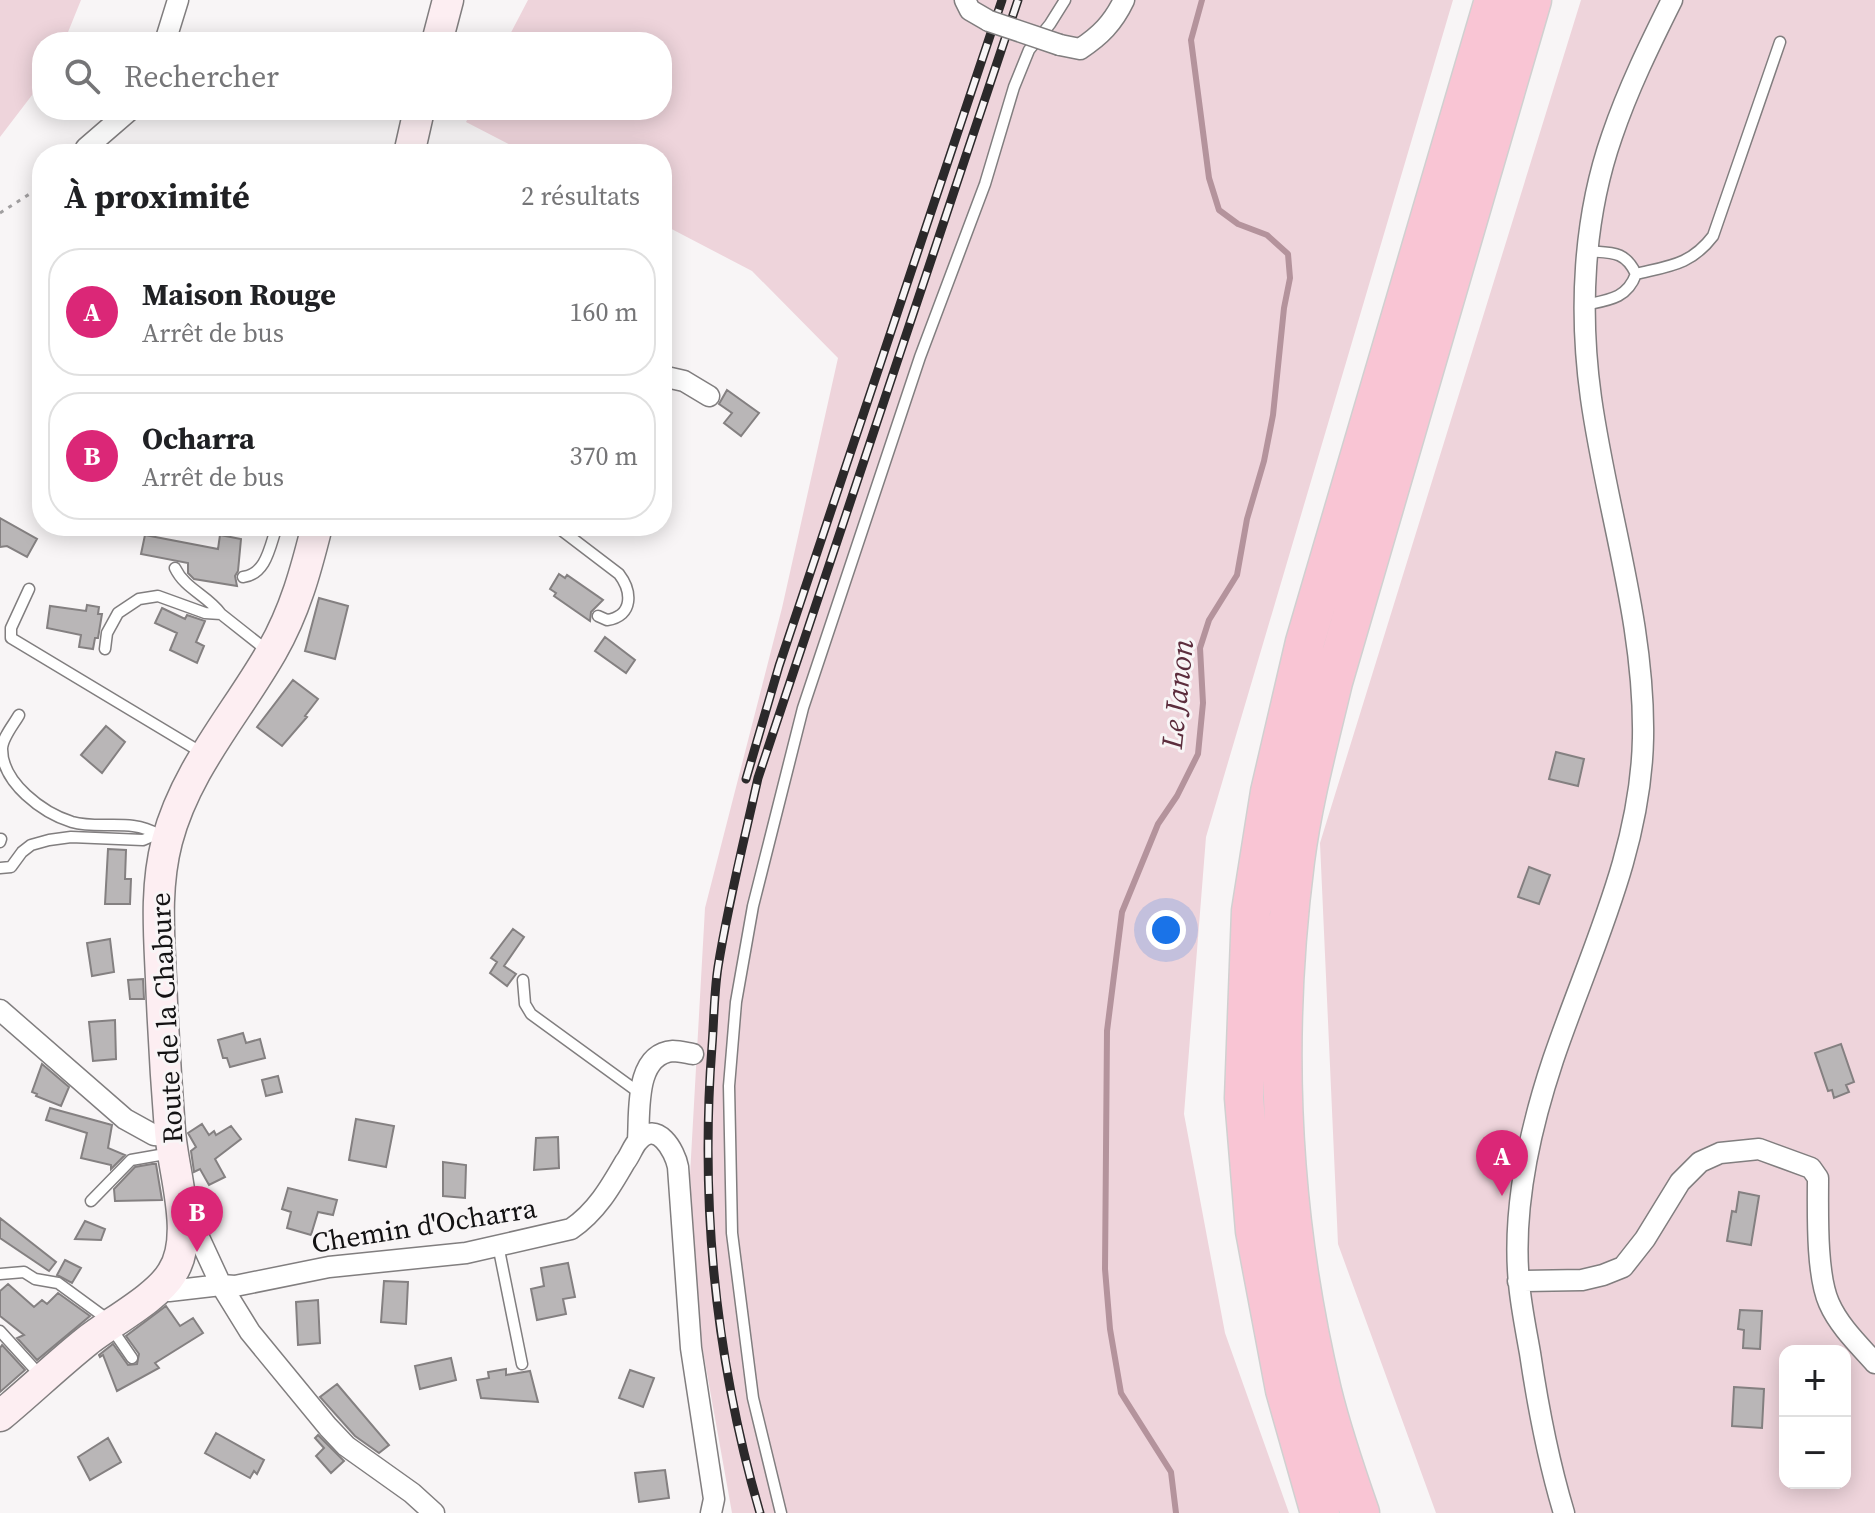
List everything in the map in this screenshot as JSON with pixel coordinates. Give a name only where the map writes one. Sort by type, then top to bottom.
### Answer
[{"type":"highway","points":[[1320,1513],[1285,1390],[1255,1231],[1244,1098],[1251,911],[1270,792],[1305,642],[1494,0]]},
{"type":"highway","points":[[1360,1513],[1323,1393],[1292,1234],[1281,1103],[1282,1013],[1288,925],[1307,793],[1333,682],[1532,0]]},
{"type":"main road","points":[[440,32],[448,0]]},
{"type":"main road","points":[[411,144],[417,120]]},
{"type":"main road","name":"Route de la Chabure","points":[[0,1416],[110,1324],[161,1286],[173,1273],[179,1259],[183,1229],[172,1145],[158,923],[162,836],[191,779],[291,616],[314,536]]},
{"type":"street","points":[[168,32],[178,0]]},
{"type":"street","points":[[965,0],[970,10],[989,21],[1080,49],[1100,36],[1124,0]]},
{"type":"street","points":[[1564,1513],[1542,1427],[1518,1281],[1519,1216],[1532,1136],[1552,1062],[1622,870],[1637,802],[1643,739],[1640,669],[1628,586],[1591,400],[1584,305],[1587,251],[1596,196],[1611,139],[1629,91],[1672,0]]},
{"type":"street","points":[[91,144],[118,120]]},
{"type":"street","points":[[672,378],[684,381],[709,396]]},
{"type":"street","points":[[0,1010],[125,1119],[172,1145]]},
{"type":"street","name":"Chemin d'Ocharra","points":[[161,1286],[169,1291],[235,1286],[329,1267],[441,1256],[571,1229],[604,1198],[638,1140],[643,1077],[650,1063],[673,1051],[693,1054]]},
{"type":"street","points":[[638,1140],[647,1134],[657,1135],[669,1142],[678,1167],[691,1348],[714,1499],[711,1513]]},
{"type":"street","points":[[1518,1281],[1582,1280],[1623,1267],[1645,1239],[1680,1182],[1700,1162],[1720,1153],[1759,1149],[1816,1172],[1822,1280],[1828,1301],[1837,1319],[1875,1363]]},
{"type":"street","points":[[183,1229],[196,1231],[221,1285],[250,1332],[328,1427],[346,1446],[412,1493],[434,1513]]},
{"type":"lane","points":[[781,1513],[753,1398],[732,1233],[729,1086],[736,1002],[753,906],[803,708],[920,357],[985,184],[1024,62],[1029,50],[1065,0]]},
{"type":"lane","points":[[1636,274],[1683,262],[1701,252],[1713,236],[1780,42]]},
{"type":"lane","points":[[1584,305],[1621,295],[1632,287],[1636,274],[1630,262],[1620,254],[1587,251]]},
{"type":"lane","points":[[243,577],[253,575],[263,565],[273,536]]},
{"type":"lane","points":[[569,536],[619,574],[626,584],[630,596],[620,616],[607,620],[598,616]]},
{"type":"lane","points":[[175,568],[183,582],[271,653]]},
{"type":"lane","points":[[29,589],[11,628],[11,638],[206,755]]},
{"type":"lane","points":[[105,649],[111,621],[139,599],[158,596],[205,613],[221,614]]},
{"type":"lane","points":[[19,715],[3,743],[4,759],[15,782],[38,805],[71,822],[143,827],[162,836]]},
{"type":"lane","points":[[0,868],[11,867],[31,845],[49,840],[71,837],[143,840],[162,836]]},
{"type":"lane","points":[[523,980],[525,1004],[531,1014],[641,1094]]},
{"type":"lane","points":[[91,1201],[131,1160],[172,1145]]},
{"type":"lane","points":[[498,1245],[522,1364]]},
{"type":"lane","points":[[0,1274],[24,1272],[35,1279],[58,1283],[103,1316],[132,1358]]},
{"type":"lane","points":[[0,1331],[43,1380]]},
{"type":"path","points":[[0,213],[32,192]]},
{"type":"shaded area","points":[[0,0],[81,0],[68,32],[32,32],[32,95],[0,137]]},
{"type":"shaded area","points":[[528,0],[1453,0],[1206,837],[1184,1114],[1225,1333],[1289,1513],[732,1513],[698,1323],[690,1175],[705,908],[782,608],[838,358],[752,271],[672,229],[672,144],[509,144],[466,122],[672,120],[672,32],[511,32]]},
{"type":"shaded area","points":[[1581,0],[1875,0],[1875,1513],[1436,1513],[1338,1244],[1320,843]]},
{"type":"building","points":[[727,390],[759,413],[741,436],[724,423],[732,413],[719,404]]},
{"type":"building","points":[[0,518],[37,539],[27,557],[7,546],[0,547]]},
{"type":"building","points":[[145,536],[218,549],[220,536],[241,539],[235,576],[237,586],[194,579],[188,573],[188,563],[141,554]]},
{"type":"building","points":[[559,574],[565,578],[567,575],[603,600],[591,612],[590,621],[554,596],[556,593],[550,589]]},
{"type":"building","points":[[319,598],[348,606],[335,659],[305,651]]},
{"type":"building","points":[[87,605],[99,607],[98,614],[102,614],[93,649],[79,647],[81,635],[47,628],[50,606],[86,611]]},
{"type":"building","points":[[162,608],[185,619],[187,615],[205,621],[196,642],[204,646],[197,663],[170,650],[177,633],[155,623]]},
{"type":"building","points":[[605,637],[635,660],[626,673],[595,651]]},
{"type":"building","points":[[293,680],[318,699],[282,746],[257,727]]},
{"type":"building","points":[[106,726],[125,742],[102,773],[81,755]]},
{"type":"building","points":[[1556,752],[1584,759],[1578,786],[1549,779]]},
{"type":"building","points":[[108,849],[126,850],[125,879],[131,879],[130,904],[105,904]]},
{"type":"building","points":[[1529,867],[1550,875],[1539,904],[1518,897]]},
{"type":"building","points":[[513,929],[524,937],[504,966],[516,974],[507,986],[490,973],[497,962],[491,958]]},
{"type":"building","points":[[110,939],[114,972],[92,976],[87,943]]},
{"type":"building","points":[[143,979],[144,999],[130,999],[128,980]]},
{"type":"building","points":[[115,1020],[116,1059],[93,1061],[89,1022]]},
{"type":"building","points":[[243,1033],[246,1043],[260,1039],[265,1058],[230,1067],[227,1058],[223,1058],[218,1040]]},
{"type":"building","points":[[1841,1044],[1854,1082],[1846,1085],[1849,1092],[1834,1098],[1832,1090],[1828,1091],[1815,1053]]},
{"type":"building","points":[[42,1064],[69,1087],[61,1106],[32,1092]]},
{"type":"building","points":[[278,1076],[282,1092],[266,1096],[262,1080]]},
{"type":"building","points":[[50,1108],[112,1125],[108,1148],[125,1155],[111,1169],[111,1165],[81,1158],[87,1133],[46,1120]]},
{"type":"building","points":[[356,1119],[394,1126],[386,1167],[349,1160]]},
{"type":"building","points":[[202,1124],[209,1135],[214,1131],[216,1135],[231,1126],[241,1139],[215,1159],[225,1177],[209,1185],[200,1169],[194,1172],[191,1151],[196,1147],[188,1133]]},
{"type":"building","points":[[558,1137],[559,1168],[534,1170],[536,1138]]},
{"type":"building","points":[[443,1162],[466,1165],[465,1198],[443,1196]]},
{"type":"building","points":[[156,1164],[162,1200],[115,1201],[114,1189],[135,1167]]},
{"type":"building","points":[[288,1188],[337,1200],[333,1215],[318,1212],[311,1235],[287,1228],[291,1212],[282,1209]]},
{"type":"building","points":[[1739,1192],[1759,1196],[1751,1245],[1727,1241]]},
{"type":"building","points":[[0,1218],[56,1262],[49,1271],[0,1238]]},
{"type":"building","points":[[85,1221],[105,1229],[101,1240],[75,1239]]},
{"type":"building","points":[[65,1260],[81,1268],[72,1283],[57,1275]]},
{"type":"building","points":[[568,1263],[575,1297],[563,1299],[566,1314],[537,1320],[531,1289],[544,1286],[541,1268]]},
{"type":"building","points":[[384,1281],[408,1282],[406,1324],[381,1322]]},
{"type":"building","points":[[8,1284],[34,1307],[42,1300],[47,1304],[58,1293],[90,1316],[37,1360],[17,1338],[24,1335],[0,1316],[0,1291]]},
{"type":"building","points":[[318,1300],[320,1343],[298,1345],[296,1302]]},
{"type":"building","points":[[166,1306],[180,1326],[193,1318],[203,1333],[155,1363],[159,1368],[117,1391],[103,1355],[99,1355],[113,1344],[128,1365],[137,1364],[139,1354],[126,1336]]},
{"type":"building","points":[[1740,1310],[1762,1311],[1760,1349],[1743,1348],[1744,1330],[1738,1329]]},
{"type":"building","points":[[2,1345],[25,1370],[0,1392],[0,1348]]},
{"type":"building","points":[[451,1358],[456,1380],[420,1389],[415,1366]]},
{"type":"building","points":[[506,1369],[506,1375],[530,1371],[538,1402],[481,1398],[477,1380],[489,1378],[488,1372]]},
{"type":"building","points":[[630,1370],[654,1378],[643,1407],[619,1398]]},
{"type":"building","points":[[337,1384],[389,1445],[379,1453],[355,1436],[320,1397]]},
{"type":"building","points":[[1734,1387],[1764,1389],[1762,1428],[1732,1426]]},
{"type":"building","points":[[216,1433],[264,1460],[257,1474],[254,1471],[250,1478],[205,1453]]},
{"type":"building","points":[[318,1435],[344,1461],[331,1473],[316,1456],[324,1448],[315,1438]]},
{"type":"building","points":[[108,1438],[121,1462],[90,1480],[78,1457]]},
{"type":"building","points":[[665,1470],[669,1498],[639,1502],[635,1473]]},
{"type":"waterway","name":"Le Janon","points":[[1176,1513],[1171,1472],[1121,1393],[1110,1329],[1105,1269],[1107,1031],[1122,912],[1158,824],[1177,796],[1198,754],[1203,703],[1200,648],[1209,620],[1237,575],[1247,519],[1264,461],[1273,415],[1290,278],[1288,254],[1267,235],[1238,224],[1219,210],[1209,178],[1191,40],[1202,0]]},
{"type":"railway","points":[[746,779],[779,666],[1002,0]]},
{"type":"railway","points":[[760,1513],[732,1398],[722,1340],[710,1223],[709,1105],[716,987],[722,943],[758,778],[1018,0]]},
{"type":"place","name":"Maison Rouge","points":[[1502,1196]]},
{"type":"place","name":"Ocharra","points":[[197,1252]]}]
